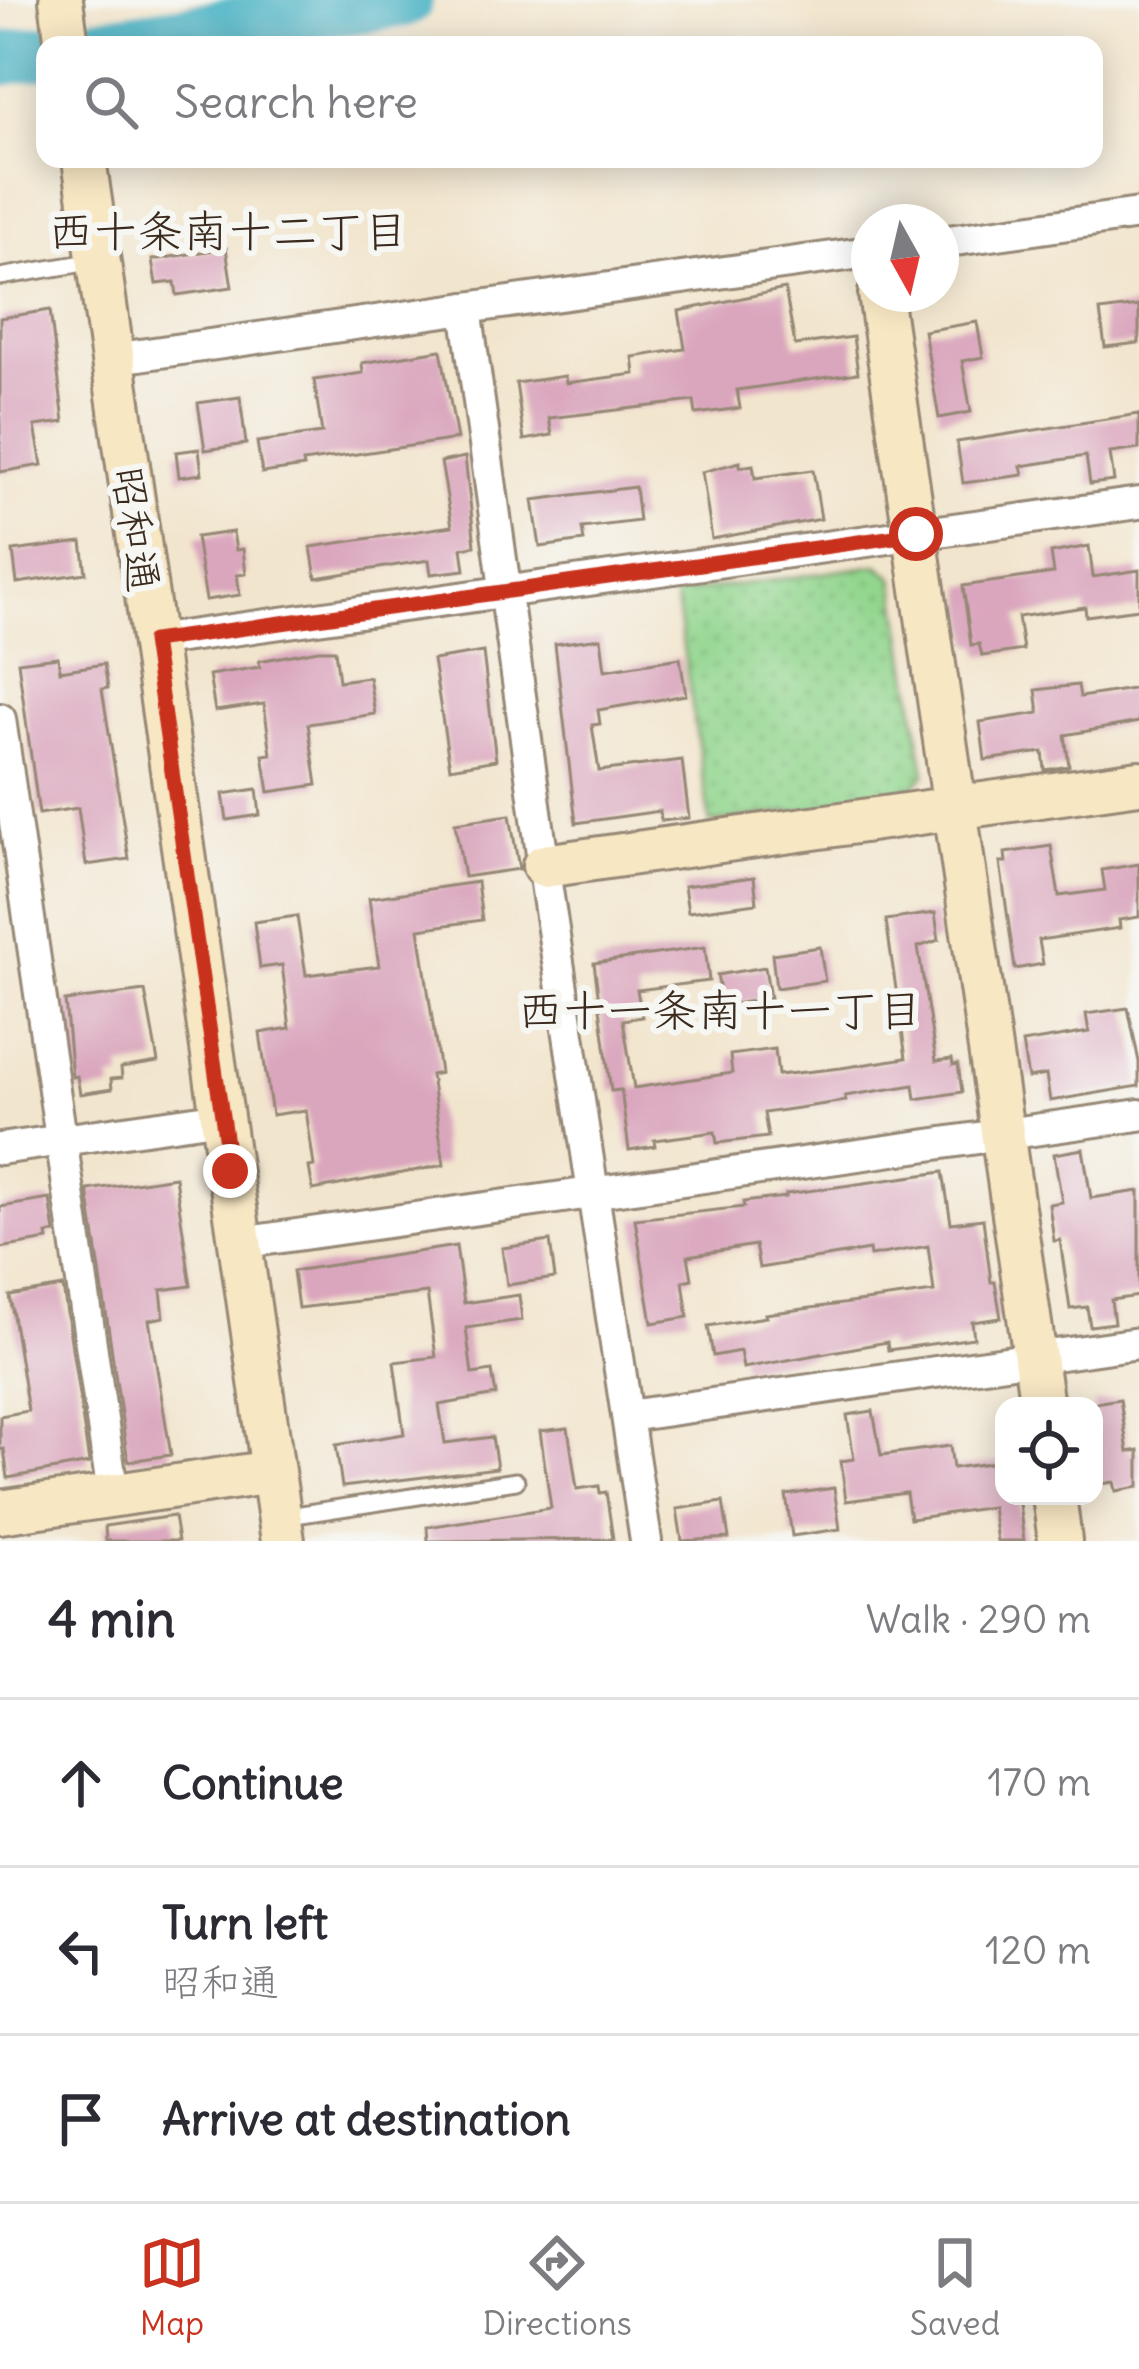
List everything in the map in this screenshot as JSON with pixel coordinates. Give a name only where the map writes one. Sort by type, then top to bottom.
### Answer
[{"type":"street","points":[[61,0],[66,36]]},
{"type":"street","name":"昭和通","points":[[85,168],[281,1530]]},
{"type":"street","points":[[959,239],[1139,214]]},
{"type":"street","points":[[112,358],[851,255]]},
{"type":"street","points":[[466,308],[646,1541]]},
{"type":"street","points":[[883,312],[1041,1397]]},
{"type":"street","points":[[153,641],[1139,503]]},
{"type":"street","points":[[0,719],[113,1495]]},
{"type":"street","points":[[544,866],[1139,782]]},
{"type":"street","points":[[240,1243],[1139,1115]]},
{"type":"street","points":[[0,1149],[222,1117]]},
{"type":"street","points":[[628,1416],[1139,1343]]},
{"type":"street","points":[[0,1512],[272,1472]]},
{"type":"street","points":[[1055,1505],[1060,1541]]},
{"type":"lane","points":[[0,277],[99,261]]},
{"type":"lane","points":[[281,1530],[516,1481]]},
{"type":"green space","points":[[878,565],[894,578],[925,775],[902,796],[710,823],[675,594]]},
{"type":"building","points":[[226,248],[232,287],[177,295],[175,282],[156,284],[152,260]]},
{"type":"building","points":[[785,289],[795,345],[853,337],[858,373],[737,390],[740,408],[696,414],[694,401],[549,418],[552,435],[524,440],[516,383],[565,376],[566,383],[635,374],[633,357],[685,349],[679,311]]},
{"type":"building","points":[[1139,306],[1139,343],[1105,347],[1100,311]]},
{"type":"building","points":[[50,310],[64,422],[35,426],[42,465],[0,472],[0,318]]},
{"type":"building","points":[[977,322],[983,357],[962,361],[971,412],[939,418],[924,331]]},
{"type":"building","points":[[441,350],[457,439],[303,462],[304,467],[262,473],[257,442],[322,433],[314,380],[363,373],[362,363]]},
{"type":"building","points":[[240,397],[246,444],[205,450],[198,403]]},
{"type":"building","points":[[1139,414],[1139,449],[1110,453],[1114,481],[1090,484],[1086,456],[1021,466],[1023,475],[963,483],[957,442]]},
{"type":"building","points":[[199,449],[202,474],[179,477],[176,452]]},
{"type":"building","points":[[465,457],[475,546],[462,548],[465,570],[431,574],[429,560],[316,578],[311,547],[452,526],[441,462]]},
{"type":"building","points":[[740,462],[740,467],[753,465],[755,478],[813,470],[821,519],[712,539],[702,472]]},
{"type":"building","points":[[635,487],[639,521],[582,528],[584,541],[540,547],[533,500]]},
{"type":"building","points":[[233,532],[236,550],[243,549],[246,574],[237,575],[240,595],[206,600],[196,537]]},
{"type":"building","points":[[82,542],[86,573],[17,583],[13,551]]},
{"type":"building","points":[[1089,546],[1093,577],[1139,570],[1139,609],[1086,616],[1085,607],[1018,617],[1023,650],[982,656],[979,644],[971,645],[963,586],[1054,573],[1051,553]]},
{"type":"building","points":[[601,638],[605,670],[680,658],[686,695],[598,710],[600,724],[592,725],[599,771],[682,760],[689,818],[661,821],[660,811],[576,823],[555,644]]},
{"type":"building","points":[[335,650],[339,681],[369,677],[375,714],[308,724],[317,785],[269,792],[263,755],[271,754],[264,704],[215,711],[209,675],[260,667],[259,661]]},
{"type":"building","points":[[483,652],[496,760],[450,768],[433,660]]},
{"type":"building","points":[[58,657],[60,671],[104,664],[108,688],[102,689],[129,859],[86,865],[78,808],[39,814],[18,662]]},
{"type":"building","points":[[1078,685],[1080,697],[1139,688],[1139,722],[1065,735],[1069,766],[1045,770],[1043,752],[985,760],[980,722],[1039,713],[1036,690]]},
{"type":"building","points":[[257,789],[260,815],[227,820],[223,794]]},
{"type":"building","points":[[510,815],[519,869],[464,877],[455,823]]},
{"type":"building","points":[[1051,846],[1059,896],[1105,890],[1102,870],[1139,864],[1139,917],[1119,920],[1120,928],[1039,940],[1043,964],[1015,969],[1000,862],[1006,862],[1005,853]]},
{"type":"building","points":[[754,877],[757,903],[688,912],[684,886]]},
{"type":"building","points":[[477,882],[482,920],[419,929],[440,1073],[431,1075],[444,1165],[313,1190],[306,1110],[272,1115],[260,1033],[290,1028],[282,965],[260,968],[254,922],[297,916],[306,975],[379,966],[369,898]]},
{"type":"building","points":[[935,913],[939,940],[918,947],[936,1061],[952,1059],[953,1065],[958,1064],[962,1092],[916,1099],[914,1085],[845,1096],[846,1101],[764,1113],[768,1137],[717,1143],[715,1132],[654,1140],[655,1146],[629,1150],[621,1090],[611,1091],[594,963],[705,947],[709,981],[637,990],[642,1017],[623,1020],[634,1088],[732,1073],[730,1055],[775,1049],[778,1075],[841,1068],[906,1058],[886,920]]},
{"type":"building","points":[[820,947],[825,981],[776,988],[772,954]]},
{"type":"building","points":[[765,967],[770,998],[723,1006],[717,975]]},
{"type":"building","points":[[145,991],[158,1062],[121,1068],[122,1078],[111,1079],[112,1089],[80,1094],[77,1076],[72,1077],[65,1001]]},
{"type":"building","points":[[1128,1008],[1139,1086],[1050,1101],[1046,1075],[1028,1078],[1022,1043],[1089,1032],[1086,1014]]},
{"type":"building","points":[[1083,1149],[1091,1198],[1139,1191],[1139,1296],[1111,1300],[1114,1323],[1090,1326],[1087,1307],[1070,1309],[1060,1240],[1054,1241],[1049,1204],[1062,1202],[1054,1154]]},
{"type":"building","points":[[943,1172],[951,1223],[983,1219],[991,1282],[995,1282],[1001,1318],[972,1322],[974,1338],[888,1350],[887,1342],[743,1368],[740,1351],[713,1356],[708,1326],[934,1292],[928,1246],[870,1256],[869,1250],[759,1268],[755,1245],[688,1256],[692,1279],[683,1281],[688,1317],[652,1323],[635,1219],[744,1207],[743,1202],[786,1194]]},
{"type":"building","points":[[175,1177],[191,1286],[161,1290],[164,1317],[149,1320],[171,1455],[128,1461],[88,1190]]},
{"type":"building","points":[[50,1199],[55,1233],[47,1234],[48,1240],[0,1248],[0,1207]]},
{"type":"building","points":[[550,1241],[555,1278],[507,1285],[502,1248]]},
{"type":"building","points":[[456,1246],[464,1303],[519,1295],[522,1320],[466,1328],[472,1374],[492,1371],[496,1395],[439,1405],[445,1443],[492,1437],[497,1468],[342,1487],[336,1445],[404,1434],[394,1362],[436,1357],[427,1293],[298,1308],[293,1271]]},
{"type":"building","points":[[63,1287],[89,1463],[8,1478],[4,1449],[0,1450],[0,1416],[28,1411],[10,1296]]},
{"type":"building","points":[[1120,1399],[1128,1452],[1139,1450],[1139,1487],[1116,1491],[1114,1482],[1103,1484],[1103,1402]]},
{"type":"building","points":[[873,1411],[881,1455],[950,1446],[953,1468],[995,1462],[995,1505],[1019,1505],[1024,1541],[997,1541],[992,1507],[910,1519],[906,1493],[846,1501],[841,1461],[854,1459],[847,1415]]},
{"type":"building","points":[[568,1428],[577,1489],[599,1486],[600,1493],[606,1492],[613,1539],[428,1541],[427,1527],[551,1508],[540,1431]]},
{"type":"building","points":[[834,1488],[840,1529],[792,1536],[786,1495]]},
{"type":"building","points":[[723,1502],[729,1538],[682,1541],[677,1509]]},
{"type":"building","points":[[174,1516],[178,1541],[106,1541],[105,1526]]},
{"type":"waterway","points":[[156,36],[406,0]]},
{"type":"waterway","points":[[0,59],[36,53]]},
{"type":"district","name":"西十条南十二丁目","points":[[228,231]]},
{"type":"district","name":"西十一条南十一丁目","points":[[720,1010]]},
{"type":"route","points":[[230,1171],[153,641],[916,534]]}]
